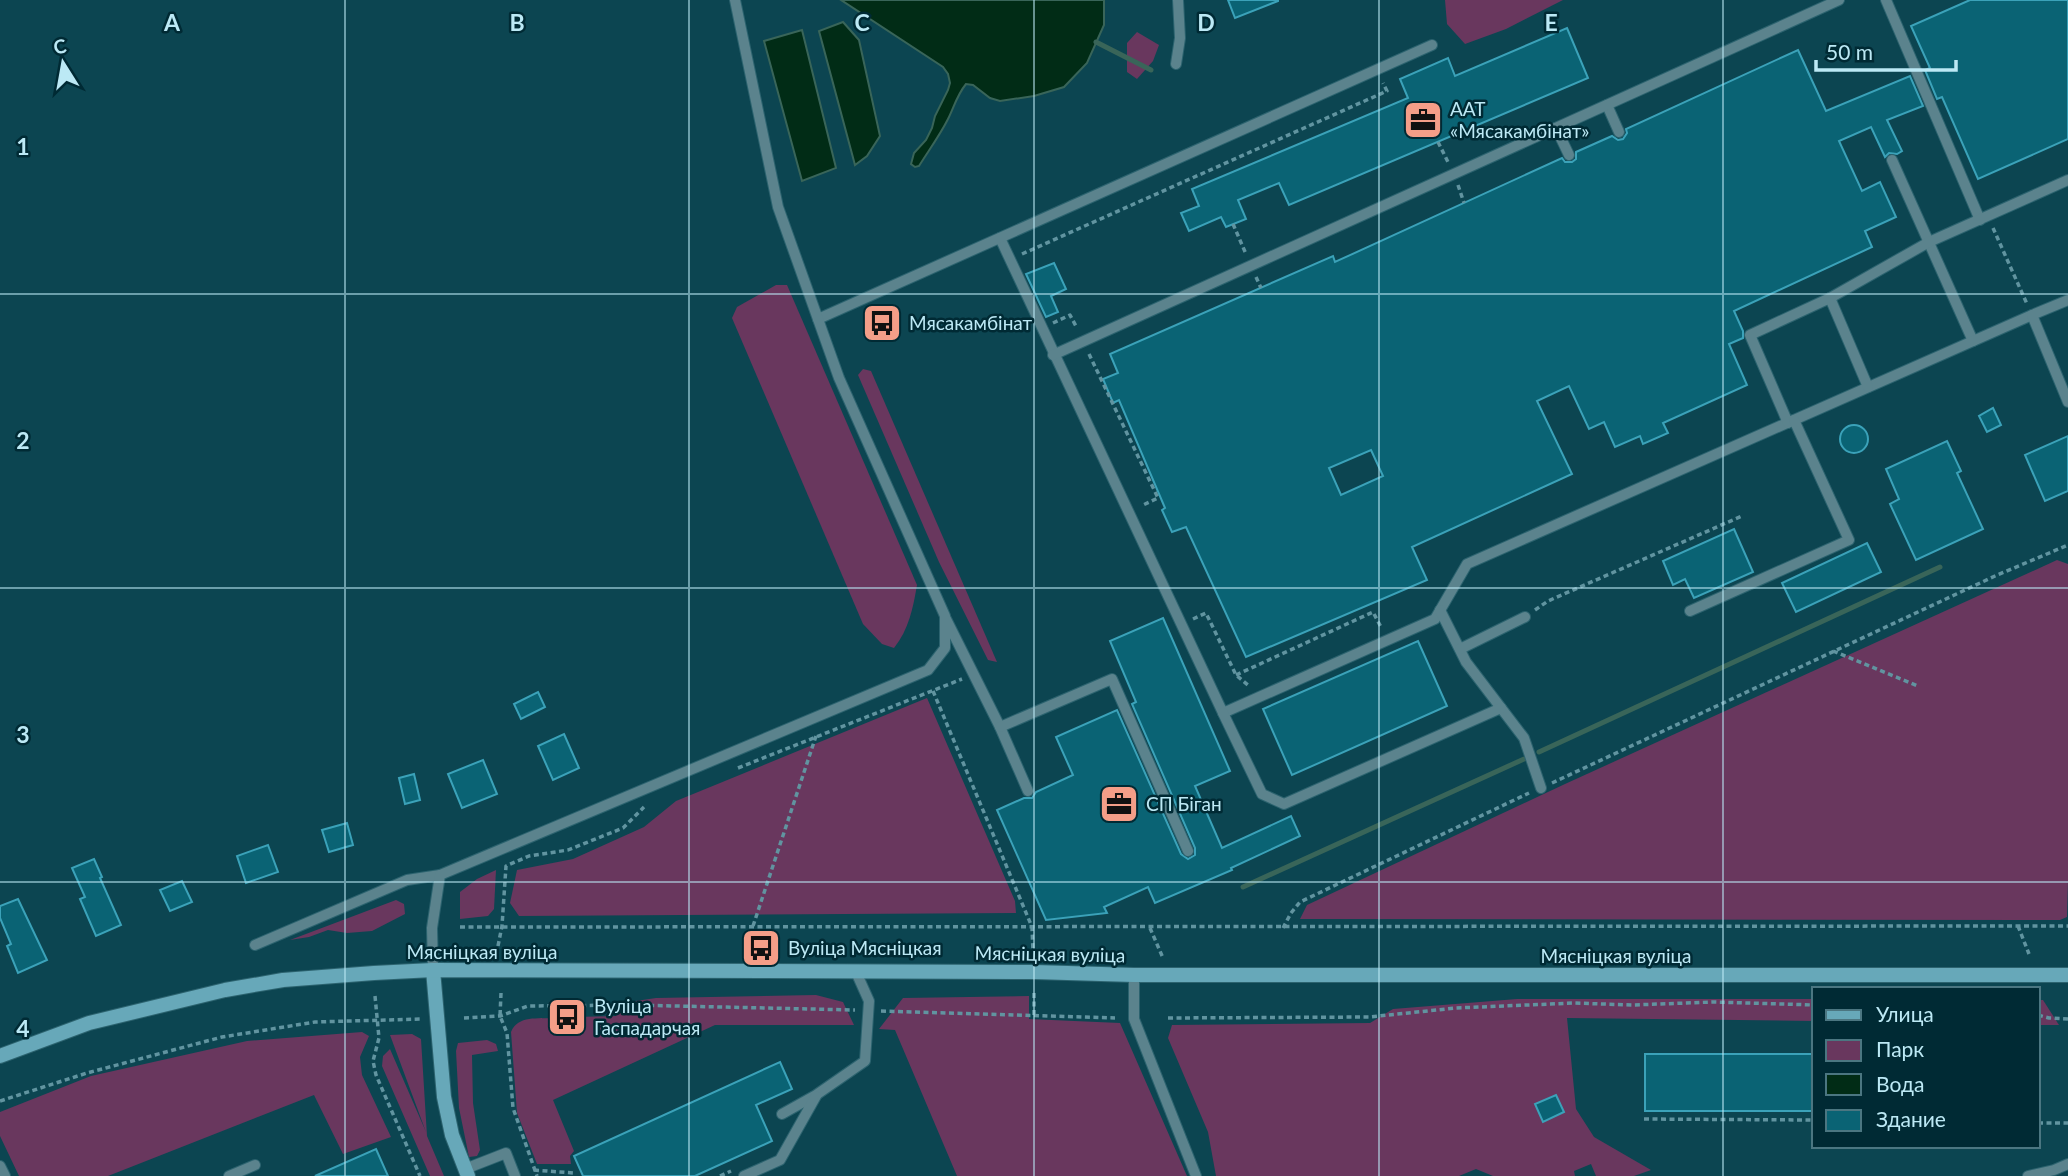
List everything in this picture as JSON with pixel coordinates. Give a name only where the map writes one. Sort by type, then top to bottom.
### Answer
[{"type":"main road","name":"Мясніцкая вуліца","points":[[0,1056],[89,1023],[225,990],[283,980],[433,970],[1134,975],[2068,975]]},
{"type":"main road","points":[[433,970],[444,1097],[452,1135],[467,1172]]},
{"type":"lane","points":[[735,0],[778,207],[839,378],[945,616],[1000,727],[1028,791]]},
{"type":"lane","points":[[1175,64],[1180,38],[1178,0]]},
{"type":"lane","points":[[1054,355],[1839,0]]},
{"type":"lane","points":[[1886,0],[1984,218]]},
{"type":"lane","points":[[818,319],[1432,45]]},
{"type":"lane","points":[[1606,105],[1619,132]]},
{"type":"lane","points":[[1556,128],[1569,155]]},
{"type":"lane","points":[[1892,160],[1973,341]]},
{"type":"lane","points":[[1690,611],[1849,540],[1750,335],[1830,298],[1929,242],[2068,180]]},
{"type":"lane","points":[[1000,238],[1262,794],[1284,804],[1501,708]]},
{"type":"lane","points":[[1830,298],[1868,387]]},
{"type":"lane","points":[[1223,713],[1435,619],[1466,564],[2068,300]]},
{"type":"lane","points":[[2032,315],[2068,402]]},
{"type":"lane","points":[[1440,610],[1466,662],[1524,737],[1541,788]]},
{"type":"lane","points":[[256,945],[407,880],[440,874],[928,670],[945,648],[945,616]]},
{"type":"lane","points":[[1460,649],[1525,617]]},
{"type":"lane","points":[[1000,727],[1112,679],[1188,851]]},
{"type":"lane","points":[[433,970],[432,928],[440,874]]},
{"type":"lane","points":[[782,1114],[816,1096],[865,1061],[869,1000],[856,972]]},
{"type":"lane","points":[[1134,975],[1134,1018],[1196,1176]]},
{"type":"lane","points":[[744,1176],[780,1160],[816,1096]]},
{"type":"lane","points":[[467,1172],[506,1153],[515,1176]]},
{"type":"lane","points":[[2028,1176],[2068,1164]]},
{"type":"lane","points":[[229,1176],[255,1165]]},
{"type":"lane","points":[[0,1166],[5,1176]]},
{"type":"path","points":[[1010,259],[1387,91],[1377,70]]},
{"type":"path","points":[[1984,218],[2032,315]]},
{"type":"path","points":[[1042,328],[1070,315],[1158,498],[1128,512]]},
{"type":"path","points":[[1525,617],[1548,601],[1742,516]]},
{"type":"path","points":[[1283,928],[1300,902],[1833,651],[2068,545]]},
{"type":"path","points":[[1236,675],[1373,611],[1387,640]]},
{"type":"path","points":[[1181,624],[1206,613],[1236,675],[1260,696]]},
{"type":"path","points":[[1833,651],[1918,686]]},
{"type":"path","points":[[732,770],[932,690],[974,676]]},
{"type":"path","points":[[932,690],[1032,927],[1033,953]]},
{"type":"path","points":[[753,926],[817,736]]},
{"type":"path","points":[[498,946],[506,866],[529,856],[568,850],[623,828],[646,804]]},
{"type":"path","points":[[2018,926],[2029,954]]},
{"type":"path","points":[[460,927],[2068,926]]},
{"type":"path","points":[[1150,928],[1169,975]]},
{"type":"path","points":[[501,993],[500,1016],[507,1033],[513,1108],[537,1176]]},
{"type":"path","points":[[1034,993],[1034,1015]]},
{"type":"path","points":[[375,996],[379,1038],[373,1061],[376,1075],[420,1176]]},
{"type":"path","points":[[1168,1018],[1369,1017],[1456,1008],[1573,1003],[1632,1005],[1713,1002],[1812,1005]]},
{"type":"path","points":[[464,1018],[500,1016],[528,1006],[631,1004],[1115,1018]]},
{"type":"path","points":[[2040,1015],[2068,1019]]},
{"type":"path","points":[[0,1101],[87,1073],[222,1037],[314,1022],[421,1019]]},
{"type":"path","points":[[1644,1119],[1812,1121]]},
{"type":"path","points":[[2040,1123],[2068,1123]]},
{"type":"path","points":[[534,1170],[573,1173],[574,1176]]},
{"type":"green space","points":[[1445,0],[1563,0],[1506,29],[1465,44],[1447,24]]},
{"type":"green space","points":[[1137,32],[1159,45],[1153,61],[1137,79],[1127,72],[1127,43]]},
{"type":"green space","points":[[776,285],[787,285],[917,585],[907,626],[894,648],[882,644],[863,624],[732,318],[737,307]]},
{"type":"green space","points":[[863,369],[871,371],[997,662],[988,660],[939,562],[858,375]]},
{"type":"green space","points":[[2057,560],[2068,564],[2067,917],[2060,920],[1300,919],[1307,905],[1565,784]]},
{"type":"green space","points":[[927,698],[1015,901],[1016,913],[519,916],[510,903],[517,870],[573,859],[644,827],[676,801]]},
{"type":"green space","points":[[496,870],[494,909],[488,916],[460,919],[460,892],[477,879]]},
{"type":"green space","points":[[396,900],[404,904],[405,914],[372,931],[347,933],[328,930],[290,940]]},
{"type":"green space","points":[[816,995],[843,1002],[854,1025],[715,1025],[553,1100],[574,1151],[570,1156],[571,1164],[537,1164],[517,1113],[511,1032],[518,1023],[529,1019],[554,1018],[555,1029],[575,1028],[575,1017],[616,1016],[622,1003],[656,998]]},
{"type":"green space","points":[[1029,996],[1029,1019],[1120,1023],[1187,1176],[957,1176],[895,1030],[879,1029],[903,998]]},
{"type":"green space","points":[[1517,999],[1812,999],[1812,1021],[1567,1018],[1576,1109],[1594,1137],[1651,1170],[1634,1176],[1596,1176],[1591,1164],[1574,1171],[1575,1176],[1493,1176],[1476,1169],[1459,1176],[1216,1176],[1208,1132],[1168,1038],[1172,1025],[1370,1023],[1393,1009]],"holes":[[[1555,1095],[1564,1112],[1543,1122],[1535,1104]]]},
{"type":"green space","points":[[2040,1000],[2043,1000],[2059,1025],[2040,1025]]},
{"type":"green space","points":[[362,1032],[369,1036],[360,1057],[362,1075],[391,1137],[343,1154],[314,1095],[108,1176],[19,1176],[0,1136],[0,1112],[91,1076],[247,1041]]},
{"type":"green space","points":[[412,1034],[421,1039],[427,1136],[444,1176],[430,1176],[382,1066],[383,1056],[390,1049],[426,1132],[390,1035]]},
{"type":"green space","points":[[487,1040],[496,1044],[498,1051],[472,1055],[473,1103],[480,1150],[477,1156],[469,1157],[459,1108],[456,1051],[458,1043]]},
{"type":"water","points":[[841,0],[1104,0],[1104,25],[1087,63],[1064,87],[1034,96],[1000,101],[990,98],[973,85],[966,84],[938,137],[919,166],[915,167],[911,164],[914,153],[926,140],[932,128],[948,90],[948,74],[943,67]]},
{"type":"water","points":[[843,22],[859,40],[880,136],[867,156],[855,165],[819,31]]},
{"type":"water","points":[[802,30],[836,168],[802,181],[764,41]]},
{"type":"building","points":[[1228,0],[1278,0],[1278,1],[1235,18]]},
{"type":"building","points":[[1970,0],[2068,0],[2068,139],[1978,179],[1942,97],[1937,99],[1925,70],[1930,68],[1911,26]]},
{"type":"building","name":"ААТ «Мясакамбінат»","points":[[1567,28],[1588,78],[1289,205],[1279,183],[1238,200],[1246,219],[1226,227],[1221,217],[1189,231],[1181,213],[1199,206],[1192,189],[1408,98],[1400,79],[1448,58],[1455,76]]},
{"type":"building","points":[[1798,50],[1826,111],[1910,76],[1923,106],[1887,120],[1902,151],[1897,154],[1889,153],[1885,157],[1871,127],[1839,141],[1862,191],[1880,182],[1896,217],[1865,231],[1872,247],[1734,311],[1743,331],[1743,338],[1729,344],[1747,385],[1663,423],[1668,433],[1643,444],[1640,436],[1615,447],[1604,422],[1589,429],[1569,386],[1537,401],[1572,474],[1412,547],[1427,580],[1246,657],[1186,527],[1172,532],[1162,510],[1165,508],[1119,400],[1113,403],[1103,379],[1118,373],[1110,354],[1333,256],[1335,262],[1562,158],[1565,162],[1572,162],[1576,159],[1576,152],[1612,136],[1618,140],[1623,139],[1627,133],[1626,129]],"holes":[[[1371,450],[1383,476],[1341,495],[1329,468]]]},
{"type":"building","points":[[1054,263],[1066,289],[1051,296],[1058,312],[1046,317],[1026,274]]},
{"type":"building","points":[[1993,408],[2001,425],[1987,432],[1979,416]]},
{"type":"building","points":[[1854,425],[1864,429],[1868,439],[1864,449],[1854,453],[1844,449],[1840,439],[1844,429]]},
{"type":"building","points":[[2068,436],[2068,491],[2045,501],[2025,455]]},
{"type":"building","points":[[1947,441],[1961,471],[1957,473],[1983,529],[1916,560],[1890,504],[1899,499],[1886,469]]},
{"type":"building","points":[[1734,529],[1753,572],[1694,598],[1685,579],[1673,585],[1663,561]]},
{"type":"building","points":[[1867,543],[1881,572],[1796,612],[1782,583]]},
{"type":"building","points":[[1163,618],[1230,771],[1195,786],[1222,848],[1291,816],[1300,836],[1231,868],[1232,870],[1155,903],[1148,887],[1104,907],[1107,913],[1046,920],[997,810],[1024,798],[1032,798],[1036,792],[1073,775],[1056,737],[1117,710],[1181,854],[1188,859],[1195,855],[1195,848],[1132,704],[1136,702],[1110,641]]},
{"type":"building","points":[[1418,641],[1447,706],[1292,775],[1263,709]]},
{"type":"building","points":[[538,692],[545,707],[521,719],[514,704]]},
{"type":"building","points":[[564,734],[579,768],[553,780],[538,746]]},
{"type":"building","points":[[483,760],[497,794],[462,808],[448,774]]},
{"type":"building","points":[[414,774],[420,800],[405,804],[399,778]]},
{"type":"building","points":[[347,823],[353,845],[329,852],[322,830]]},
{"type":"building","points":[[268,845],[278,872],[246,883],[237,856]]},
{"type":"building","points":[[94,859],[121,925],[96,936],[80,899],[85,897],[72,868]]},
{"type":"building","points":[[182,881],[192,902],[170,911],[160,890]]},
{"type":"building","points":[[18,899],[47,960],[18,973],[7,946],[11,944],[0,918],[0,906]]},
{"type":"building","points":[[1645,1054],[1812,1054],[1812,1111],[1645,1111]]},
{"type":"building","points":[[780,1062],[792,1089],[756,1105],[772,1141],[695,1176],[583,1176],[574,1156]]},
{"type":"building","points":[[1556,1095],[1564,1112],[1543,1122],[1535,1104]]},
{"type":"building","points":[[376,1149],[388,1176],[315,1176]]},
{"type":"waterway","points":[[1096,42],[1151,70]]},
{"type":"waterway","points":[[1539,752],[1940,567]]},
{"type":"waterway","points":[[1243,887],[1524,759]]},
{"type":"place","name":"ААТ «Мясакамбінат»","points":[[1423,120]]},
{"type":"place","name":"Мясакамбінат","points":[[882,323]]},
{"type":"place","name":"СП Біган","points":[[1119,804]]},
{"type":"place","name":"Вуліца Мясніцкая","points":[[761,948]]},
{"type":"place","name":"Вуліца Гаспадарчая","points":[[567,1017]]}]
